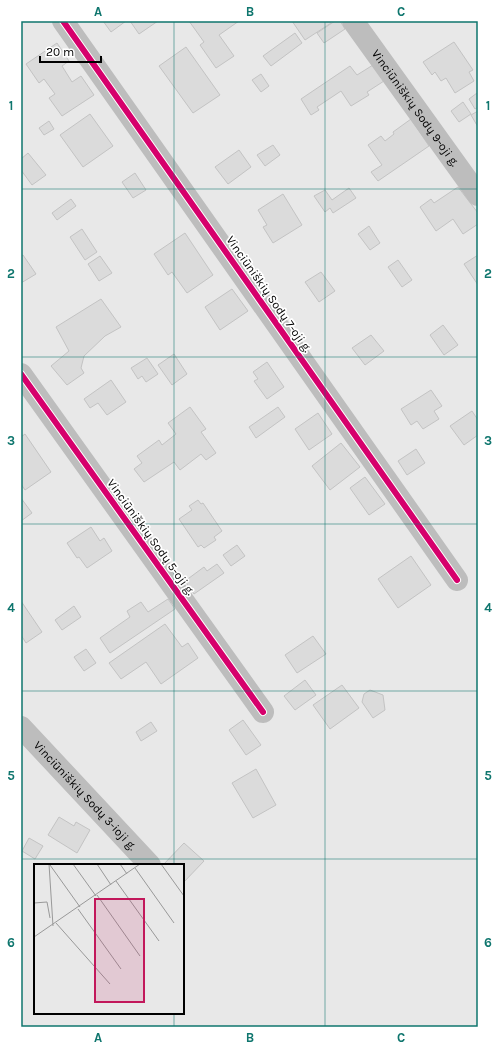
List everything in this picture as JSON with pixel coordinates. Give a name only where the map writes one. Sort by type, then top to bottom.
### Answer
[{"type":"street","name":"Vinciūniškių Sodų 7-oji g.","points":[[63,21],[457,580]]},
{"type":"street","name":"Vinciūniškių Sodų 9-oji g.","points":[[353,21],[478,195]]},
{"type":"street","name":"Vinciūniškių Sodų 5-oji g.","points":[[21,374],[262,712]]},
{"type":"street","name":"Vinciūniškių Sodų 3-ioji g.","points":[[21,727],[149,864]]},
{"type":"shaded area","points":[[21,21],[478,21],[478,1027],[21,1027]]},
{"type":"building","points":[[103,21],[126,21],[111,32]]},
{"type":"building","points":[[130,21],[158,21],[139,34]]},
{"type":"building","points":[[189,21],[239,21],[219,35],[234,56],[216,68],[200,45],[204,42]]},
{"type":"building","points":[[292,21],[330,21],[331,23],[305,40]]},
{"type":"building","points":[[335,21],[340,21],[345,29],[324,43],[317,33]]},
{"type":"building","points":[[295,33],[302,43],[271,66],[263,56]]},
{"type":"building","points":[[454,42],[473,70],[469,72],[474,81],[455,93],[446,78],[441,81],[435,72],[432,75],[423,62]]},
{"type":"building","points":[[57,43],[69,61],[62,66],[72,82],[81,76],[94,95],[62,116],[49,98],[55,94],[44,79],[39,83],[26,64]]},
{"type":"building","points":[[186,47],[220,95],[193,113],[159,66]]},
{"type":"building","points":[[373,65],[384,81],[367,92],[369,95],[351,106],[341,91],[317,107],[319,110],[311,115],[301,99],[350,66],[357,75]]},
{"type":"building","points":[[261,74],[269,86],[261,92],[252,80]]},
{"type":"building","points":[[477,93],[478,107],[475,109],[469,99]]},
{"type":"building","points":[[463,102],[471,114],[459,122],[451,111]]},
{"type":"building","points":[[478,111],[478,127],[471,115]]},
{"type":"building","points":[[90,114],[113,146],[83,167],[60,135]]},
{"type":"building","points":[[411,119],[429,146],[378,181],[371,172],[382,165],[368,145],[381,136],[385,141],[394,134],[393,132]]},
{"type":"building","points":[[49,121],[54,129],[44,135],[39,128]]},
{"type":"building","points":[[273,145],[280,155],[265,166],[257,155]]},
{"type":"building","points":[[239,150],[251,167],[228,184],[215,167]]},
{"type":"building","points":[[28,153],[46,175],[32,185],[21,170],[21,159]]},
{"type":"building","points":[[135,173],[146,190],[133,198],[122,182]]},
{"type":"building","points":[[458,187],[478,213],[478,224],[463,234],[453,219],[436,231],[420,207],[431,199],[434,203]]},
{"type":"building","points":[[349,188],[356,198],[333,213],[330,208],[325,212],[314,196],[325,190],[332,200]]},
{"type":"building","points":[[283,194],[302,225],[273,243],[263,227],[267,225],[258,210]]},
{"type":"building","points":[[71,199],[76,206],[57,220],[52,213]]},
{"type":"building","points":[[369,226],[380,243],[370,250],[358,234]]},
{"type":"building","points":[[82,229],[97,252],[85,260],[70,237]]},
{"type":"building","points":[[185,233],[213,275],[187,293],[172,272],[168,275],[154,254]]},
{"type":"building","points":[[23,255],[36,274],[21,283],[21,256]]},
{"type":"building","points":[[478,255],[478,285],[464,264]]},
{"type":"building","points":[[100,256],[112,273],[99,281],[88,264]]},
{"type":"building","points":[[398,260],[412,280],[402,287],[388,267]]},
{"type":"building","points":[[321,272],[335,291],[319,302],[305,282]]},
{"type":"building","points":[[232,289],[248,311],[220,330],[205,307]]},
{"type":"building","points":[[101,299],[121,327],[105,336],[84,356],[81,368],[84,373],[67,385],[51,366],[69,351],[56,327]]},
{"type":"building","points":[[443,325],[458,345],[444,355],[430,335]]},
{"type":"building","points":[[371,335],[384,351],[365,365],[352,348]]},
{"type":"building","points":[[174,354],[187,374],[172,385],[158,365]]},
{"type":"building","points":[[147,358],[158,374],[146,382],[142,376],[138,379],[131,368]]},
{"type":"building","points":[[267,362],[284,387],[267,399],[254,381],[258,379],[253,372]]},
{"type":"building","points":[[111,380],[126,402],[107,415],[98,403],[90,408],[84,399]]},
{"type":"building","points":[[431,390],[442,406],[434,411],[439,419],[423,429],[417,421],[411,425],[401,409]]},
{"type":"building","points":[[190,407],[206,429],[201,432],[216,453],[206,460],[201,454],[180,470],[174,462],[144,482],[134,469],[142,463],[137,456],[159,440],[162,445],[176,434],[168,423]]},
{"type":"building","points":[[278,407],[285,417],[256,438],[249,427]]},
{"type":"building","points":[[472,411],[478,420],[478,435],[464,445],[450,426]]},
{"type":"building","points":[[318,413],[332,434],[309,450],[295,429]]},
{"type":"building","points":[[25,434],[51,472],[25,490],[21,484],[21,437]]},
{"type":"building","points":[[341,443],[360,467],[330,490],[312,466]]},
{"type":"building","points":[[416,449],[425,463],[407,475],[398,461]]},
{"type":"building","points":[[365,477],[385,504],[369,515],[350,488]]},
{"type":"building","points":[[21,498],[32,513],[21,521]]},
{"type":"building","points":[[198,500],[201,504],[203,503],[222,531],[214,537],[216,540],[204,548],[201,545],[198,547],[179,519],[192,510],[189,506]]},
{"type":"building","points":[[91,527],[100,541],[104,538],[112,551],[87,568],[79,557],[77,558],[67,543]]},
{"type":"building","points":[[237,545],[245,556],[231,566],[223,555]]},
{"type":"building","points":[[411,556],[431,585],[398,608],[378,579]]},
{"type":"building","points":[[217,564],[224,573],[194,594],[185,581],[204,567],[207,571]]},
{"type":"building","points":[[168,599],[175,609],[110,653],[100,638],[130,617],[127,611],[141,602],[148,612]]},
{"type":"building","points":[[21,601],[42,632],[26,643],[21,635]]},
{"type":"building","points":[[74,606],[81,617],[62,630],[55,620]]},
{"type":"building","points":[[165,624],[182,647],[188,643],[198,658],[161,684],[146,662],[121,679],[109,663]]},
{"type":"building","points":[[313,636],[326,654],[297,673],[285,655]]},
{"type":"building","points":[[86,649],[96,663],[84,671],[74,657]]},
{"type":"building","points":[[305,680],[316,695],[295,710],[284,696]]},
{"type":"building","points":[[342,685],[359,708],[330,729],[313,705]]},
{"type":"building","points":[[370,690],[383,695],[385,710],[373,718],[362,702],[364,694]]},
{"type":"building","points":[[243,720],[261,745],[246,755],[229,730]]},
{"type":"building","points":[[151,722],[157,731],[141,741],[136,732]]},
{"type":"building","points":[[256,769],[276,805],[253,818],[232,783]]},
{"type":"building","points":[[59,817],[74,826],[76,822],[90,830],[77,853],[48,835]]},
{"type":"building","points":[[29,838],[43,846],[35,859],[22,851]]},
{"type":"building","points":[[184,843],[204,861],[184,882],[184,864],[164,864]]},
{"type":"cycle path","points":[[63,21],[457,580]]},
{"type":"cycle path","points":[[21,374],[263,712]]}]
